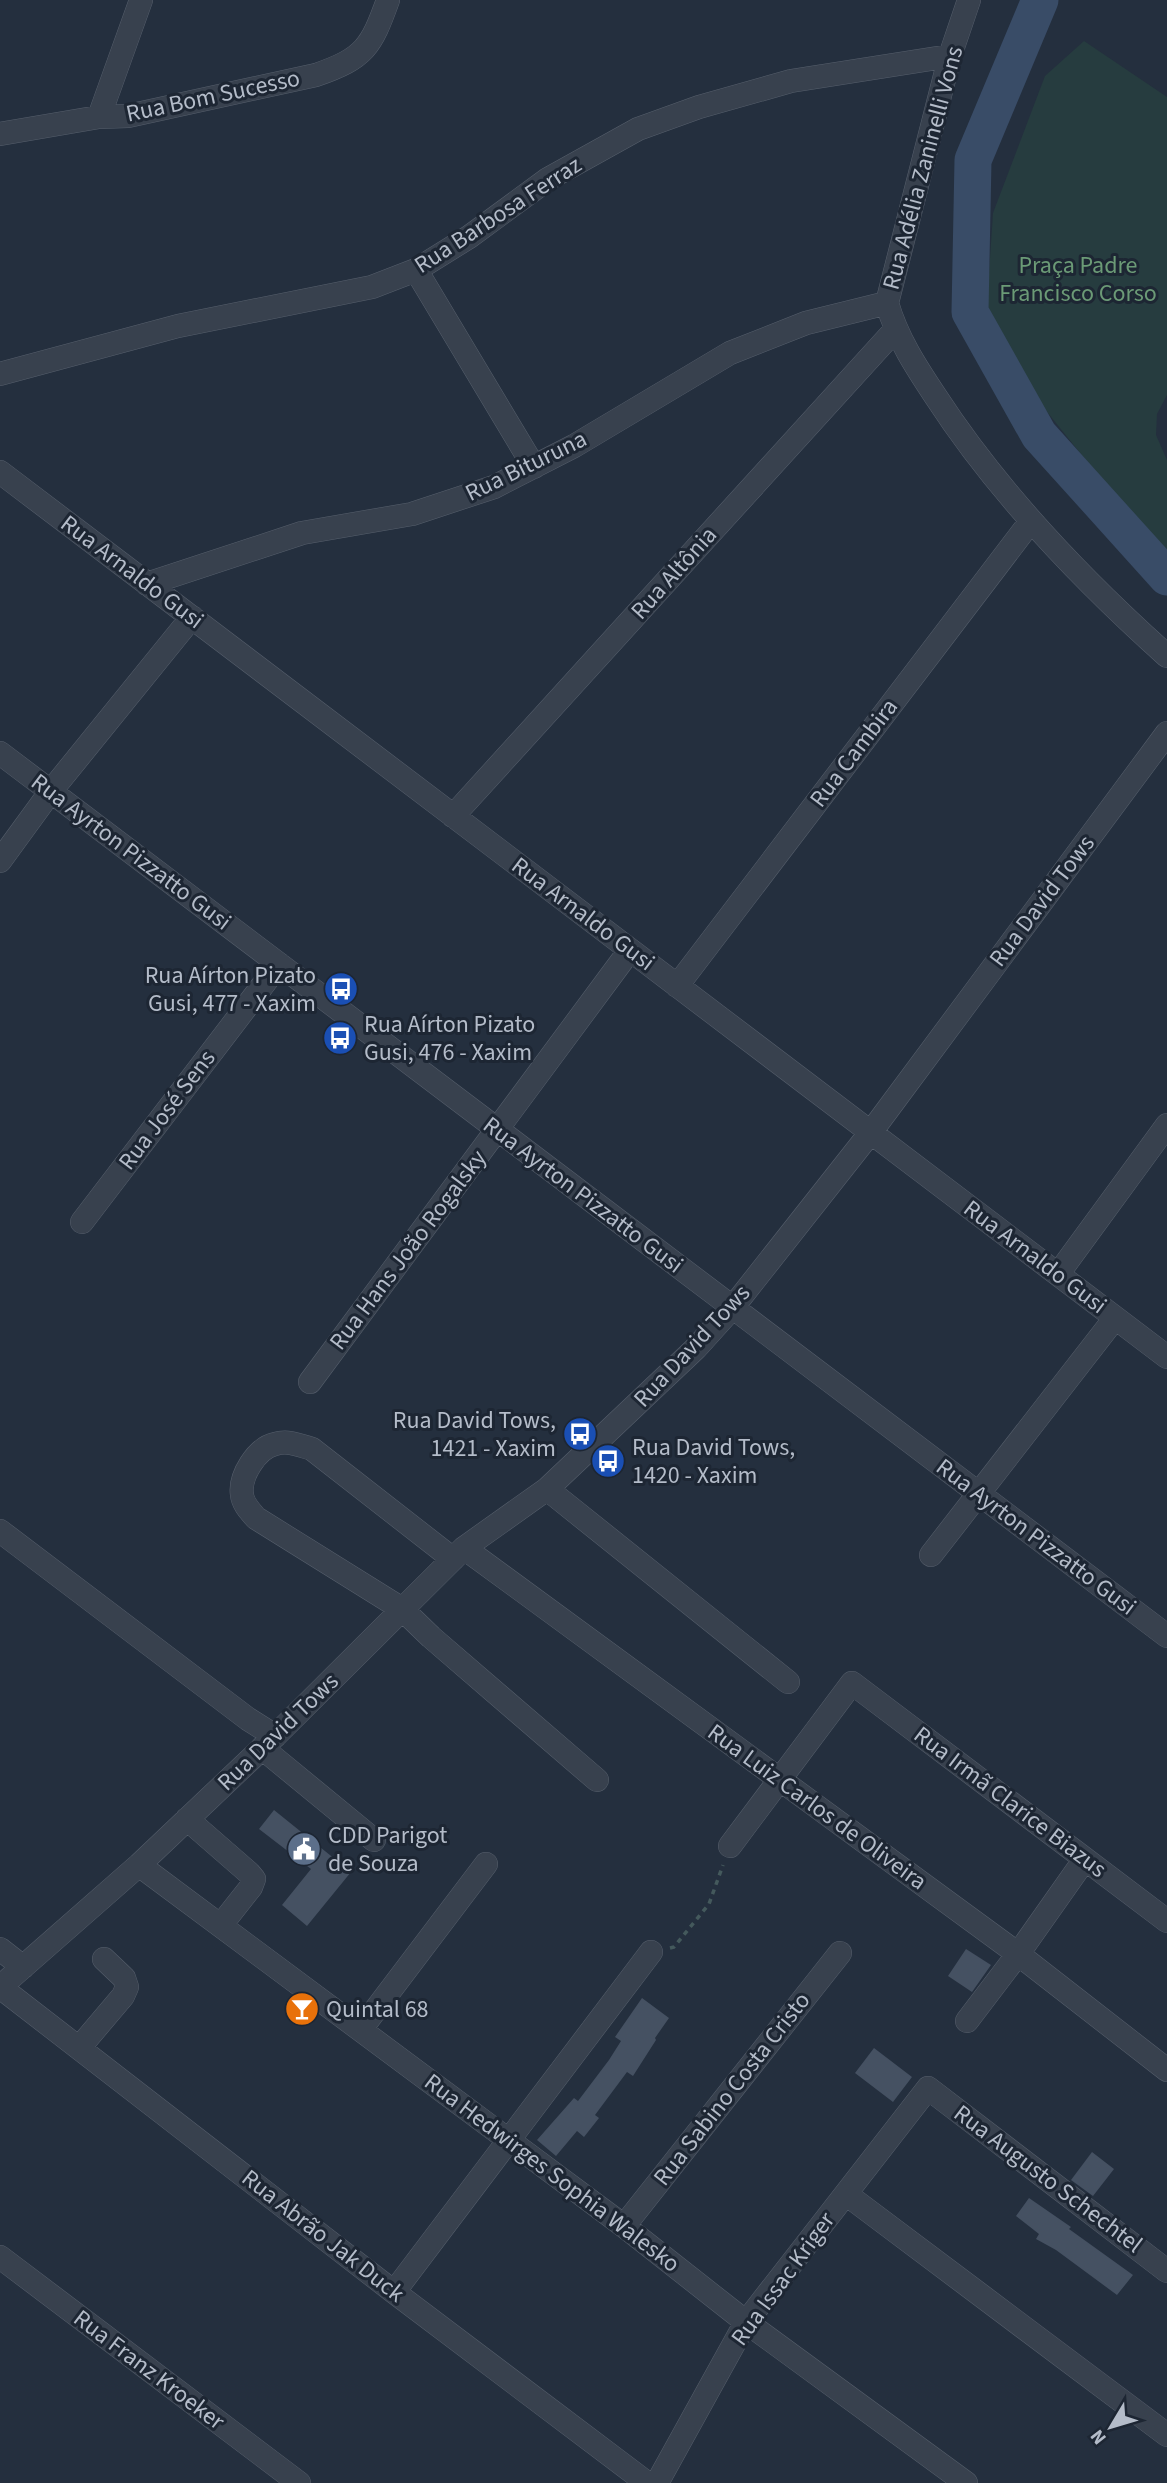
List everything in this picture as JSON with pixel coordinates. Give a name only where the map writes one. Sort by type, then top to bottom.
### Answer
[{"type":"street","points":[[99,117],[141,0]]},
{"type":"street","name":"Rua Bom Sucesso","points":[[0,134],[99,117],[144,113],[337,68],[359,56],[371,42],[388,0]]},
{"type":"street","name":"Rua Adélia Zaninelli Vons","points":[[969,0],[950,56],[887,303],[895,330],[965,442],[1031,521],[1167,656]]},
{"type":"street","name":"Rua Barbosa Ferraz","points":[[0,374],[178,326],[372,288],[416,270],[469,237],[548,179],[638,129],[699,107],[791,81],[950,56]]},
{"type":"street","points":[[416,270],[534,467]]},
{"type":"street","name":"Rua Bituruna","points":[[147,584],[302,533],[412,514],[495,487],[574,446],[730,354],[806,323],[887,303]]},
{"type":"street","name":"Rua Altônia","points":[[453,816],[895,330]]},
{"type":"street","name":"Rua Arnaldo Gusi","points":[[0,472],[1167,1357]]},
{"type":"street","name":"Rua Cambira","points":[[677,986],[1031,521]]},
{"type":"street","points":[[0,861],[51,791],[192,617]]},
{"type":"street","name":"Rua David Tows","points":[[0,1987],[139,1865],[459,1553],[547,1489],[657,1386],[733,1307],[871,1132],[1167,733]]},
{"type":"street","name":"Rua Ayrton Pizzatto Gusi","points":[[0,753],[1167,1636]]},
{"type":"street","name":"Rua Hans João Rogalsky","points":[[310,1382],[630,950]]},
{"type":"street","name":"Rua José Sens","points":[[82,1222],[279,964]]},
{"type":"street","points":[[1058,1274],[1167,1125]]},
{"type":"street","points":[[930,1555],[1115,1318]]},
{"type":"street","name":"Rua Luiz Carlos de Oliveira","points":[[597,1780],[402,1609],[256,1518],[244,1503],[241,1492],[247,1465],[272,1444],[291,1442],[312,1449],[781,1780],[1018,1954],[1167,2070]]},
{"type":"street","points":[[547,1489],[788,1682]]},
{"type":"street","points":[[0,1531],[248,1719],[268,1742],[373,1840]]},
{"type":"street","name":"Rua Irmã Clarice Biazus","points":[[781,1780],[852,1683],[1167,1921]]},
{"type":"street","points":[[730,1846],[781,1780]]},
{"type":"street","points":[[187,1819],[249,1872],[254,1880],[251,1888],[221,1926]]},
{"type":"street","points":[[967,2021],[1085,1859]]},
{"type":"street","points":[[361,2029],[486,1864]]},
{"type":"street","name":"Rua Hedwirges Sophia Walesko","points":[[139,1865],[624,2225],[746,2322],[966,2483]]},
{"type":"street","points":[[0,1949],[23,1968]]},
{"type":"street","points":[[394,2292],[651,1952]]},
{"type":"street","name":"Rua Sabino Costa Cristo","points":[[624,2225],[840,1953]]},
{"type":"street","points":[[79,2049],[123,1996],[127,1987],[124,1978],[104,1959]]},
{"type":"street","name":"Rua Abrão Jak Duck","points":[[0,1987],[394,2292],[647,2483]]},
{"type":"street","name":"Rua Issac Kriger","points":[[657,2483],[746,2322],[928,2088]]},
{"type":"street","name":"Rua Augusto Schechtel","points":[[928,2088],[1167,2271]]},
{"type":"street","points":[[846,2193],[1167,2435]]},
{"type":"street","name":"Rua Franz Kroeker","points":[[0,2257],[299,2483]]},
{"type":"path","points":[[651,1952],[674,1947],[709,1904],[730,1846]]},
{"type":"green space","name":"Praça Padre Francisco Corso","points":[[1084,41],[1167,97],[1167,395],[1157,414],[1156,435],[1167,460],[1167,554],[1097,474],[1023,382],[987,304],[993,213],[1045,76]]},
{"type":"building","name":"CDD Parigot de Souza","points":[[274,1810],[351,1872],[307,1926],[282,1905],[311,1869],[259,1829]]},
{"type":"building","points":[[966,1949],[991,1965],[972,1992],[948,1976]]},
{"type":"building","points":[[642,1998],[669,2018],[633,2076],[627,2072],[595,2115],[599,2118],[584,2137],[577,2131],[556,2156],[537,2140],[574,2098],[578,2101],[609,2060],[621,2041],[615,2037]]},
{"type":"building","points":[[874,2048],[912,2077],[893,2102],[855,2073]]},
{"type":"building","points":[[1092,2152],[1114,2169],[1093,2196],[1071,2180]]},
{"type":"building","points":[[1029,2198],[1133,2275],[1117,2295],[1056,2250],[1036,2239],[1039,2234],[1016,2216]]},
{"type":"waterway","points":[[1040,0],[973,160],[970,312],[1039,435],[1167,577]]},
{"type":"place","name":"Rua Aírton Pizato Gusi, 477 - Xaxim","points":[[341,989]]},
{"type":"place","name":"Rua Aírton Pizato Gusi, 476 - Xaxim","points":[[340,1038]]},
{"type":"place","name":"Rua David Tows, 1421 - Xaxim","points":[[580,1434]]},
{"type":"place","name":"Rua David Tows, 1420 - Xaxim","points":[[608,1461]]},
{"type":"place","name":"CDD Parigot de Souza","points":[[304,1849]]},
{"type":"place","name":"Quintal 68","points":[[302,2009]]}]
